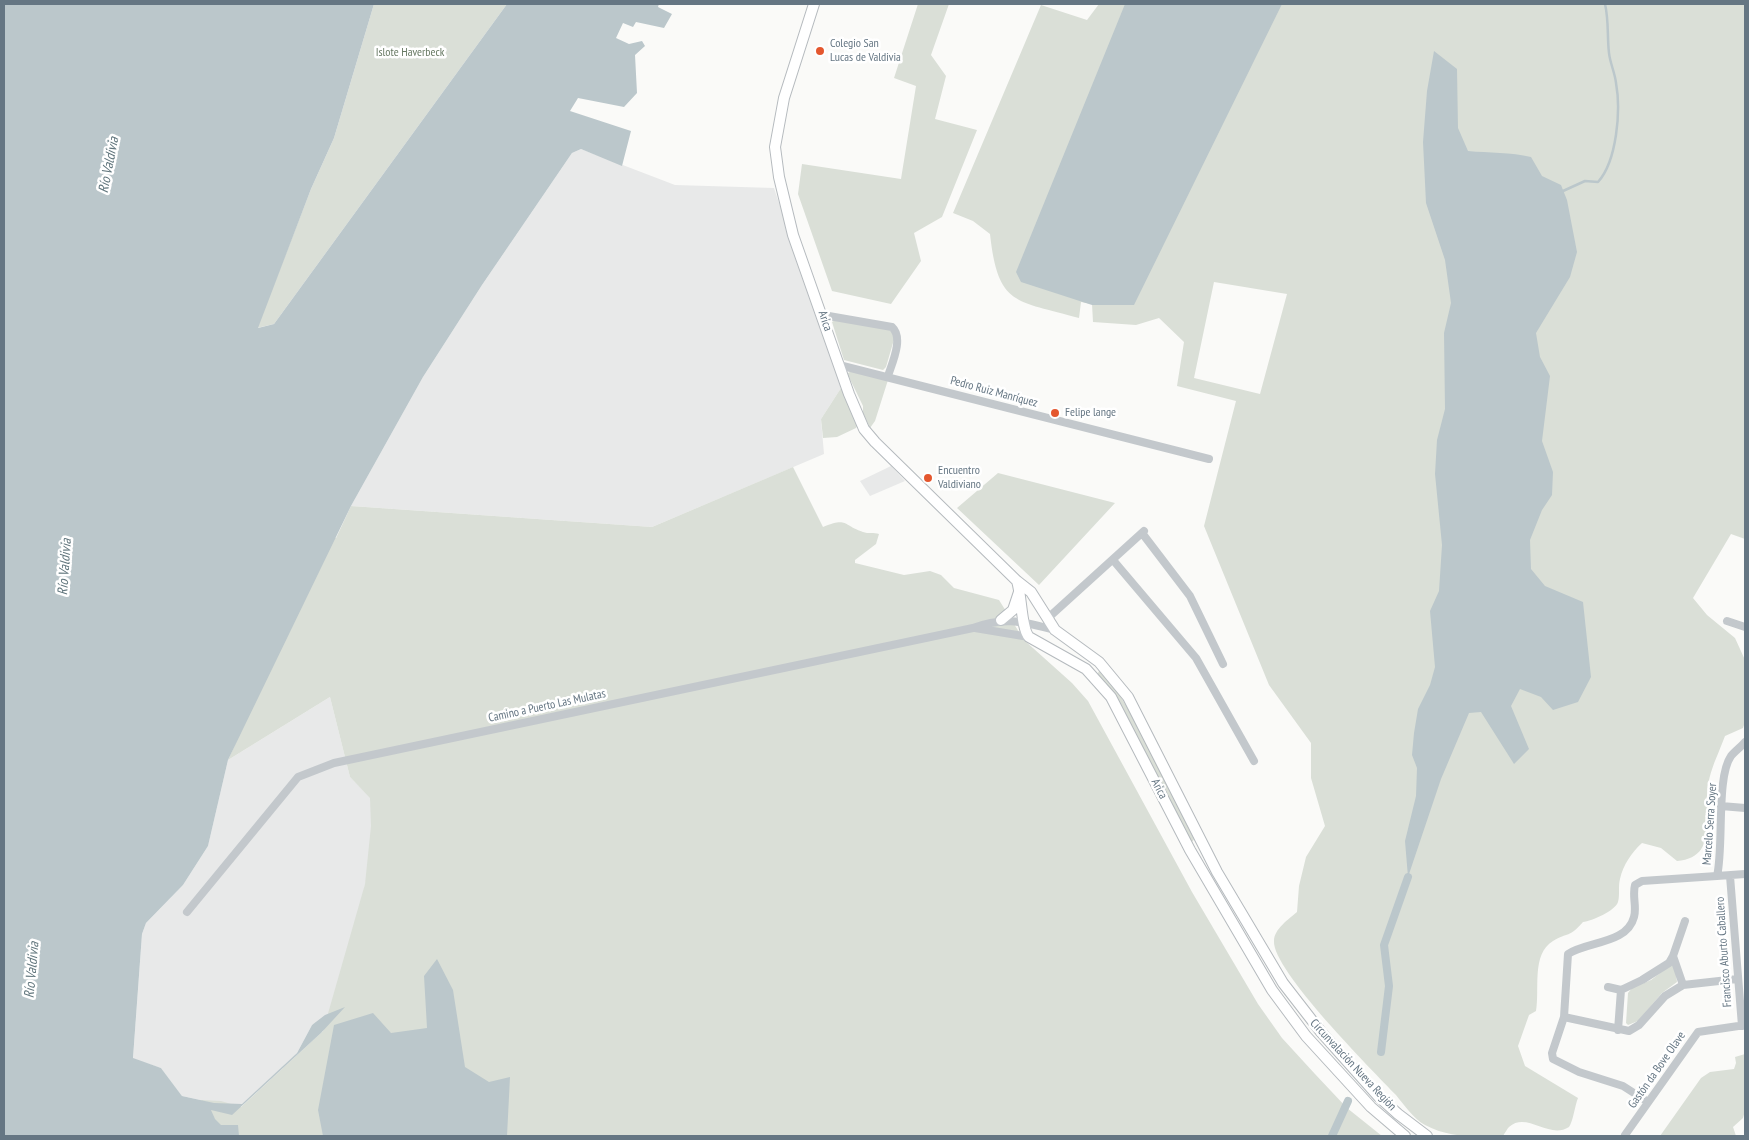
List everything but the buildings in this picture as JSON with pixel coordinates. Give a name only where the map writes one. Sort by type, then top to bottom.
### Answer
[{"type":"main road","name":"Arica","points":[[814,4],[784,98],[775,147],[779,177],[794,234],[839,365],[864,428],[1018,585],[1031,592],[1056,630],[1099,662],[1128,697],[1217,872],[1283,983],[1304,1011]]},
{"type":"main road","points":[[1001,620],[1013,610],[1018,585]]},
{"type":"main road","points":[[1018,585],[1023,604],[1023,628],[1029,637]]},
{"type":"main road","name":"Arica","points":[[1029,637],[1086,669],[1110,697],[1190,850],[1272,990],[1292,1018]]},
{"type":"main road","name":"Circunvalación Nueva Región","points":[[1304,1011],[1378,1096],[1427,1136]]},
{"type":"main road","name":"Circunvalación Nueva Región","points":[[1292,1018],[1371,1108],[1405,1136]]},
{"type":"street","points":[[823,315],[892,327],[896,330],[898,338],[888,376]]},
{"type":"street","name":"Pedro Ruiz Manríquez","points":[[839,365],[1209,459]]},
{"type":"street","points":[[1048,618],[1144,532],[1190,596],[1224,664]]},
{"type":"street","points":[[1114,560],[1196,658],[1254,761]]},
{"type":"street","name":"Camino a Puerto Las Mulatas","points":[[187,912],[298,777],[334,763],[973,628],[1001,620],[1023,622],[1056,630]]},
{"type":"street","points":[[1727,621],[1745,627]]},
{"type":"street","name":"Camino a Puerto Las Mulatas","points":[[973,628],[1029,637]]},
{"type":"street","points":[[1742,745],[1745,755]]},
{"type":"street","name":"Marcelo Serra Soyer","points":[[1648,1102],[1623,1086],[1557,1063],[1553,1059],[1552,1053],[1564,1017],[1568,954],[1575,949],[1623,934],[1632,925],[1635,914],[1633,894],[1635,885],[1642,881],[1717,876],[1721,859],[1721,806],[1730,756],[1742,745]]},
{"type":"street","points":[[1721,806],[1745,808]]},
{"type":"street","points":[[1717,876],[1745,874]]},
{"type":"street","name":"Francisco Aburto Caballero","points":[[1730,876],[1737,978],[1744,1026]]},
{"type":"street","points":[[1608,987],[1621,990],[1659,970],[1673,956],[1685,921]]},
{"type":"street","points":[[1673,956],[1683,985]]},
{"type":"street","points":[[1564,1017],[1629,1031],[1639,1025],[1664,996],[1683,985],[1737,978]]},
{"type":"street","points":[[1618,1030],[1621,990]]},
{"type":"street","name":"Gastón da Bove Olave","points":[[1625,1135],[1698,1032],[1744,1026]]},
{"type":"shaded area","points":[[581,149],[675,185],[774,188],[841,388],[821,419],[824,454],[652,527],[351,506],[423,377],[482,285],[572,153]]},
{"type":"shaded area","points":[[891,466],[905,481],[870,496],[860,481]]},
{"type":"shaded area","points":[[330,697],[350,777],[378,805],[378,831],[364,889],[356,981],[345,1007],[312,1025],[297,1053],[242,1105],[214,1103],[182,1096],[161,1068],[133,1059],[142,934],[146,923],[183,885],[208,846],[228,760]]},
{"type":"green space","name":"Islote Haverbeck","points":[[374,4],[507,4],[274,324],[257,328],[311,189],[334,138]]},
{"type":"green space","points":[[918,4],[949,4],[931,55],[946,76],[935,119],[977,130],[942,217],[914,233],[921,261],[891,304],[832,291],[798,194],[802,164],[901,179],[916,86],[894,78]]},
{"type":"green space","points":[[1099,4],[1745,4],[1745,539],[1731,534],[1693,598],[1707,615],[1735,638],[1745,660],[1745,722],[1743,728],[1725,736],[1713,767],[1707,797],[1711,820],[1706,822],[1706,837],[1697,854],[1685,860],[1677,861],[1661,848],[1642,843],[1631,855],[1623,869],[1619,882],[1619,899],[1613,909],[1592,920],[1583,922],[1571,933],[1553,941],[1542,954],[1539,963],[1536,1011],[1529,1015],[1518,1046],[1525,1066],[1578,1098],[1569,1127],[1554,1130],[1523,1122],[1509,1127],[1503,1136],[1473,1136],[1444,1133],[1425,1125],[1413,1116],[1396,1095],[1326,1020],[1289,974],[1278,955],[1274,941],[1276,932],[1297,912],[1299,886],[1306,857],[1325,826],[1311,778],[1311,743],[1269,685],[1204,526],[1236,401],[1177,386],[1184,342],[1159,318],[1136,325],[1093,322],[1092,304],[1081,302],[1079,318],[1040,308],[1014,297],[1005,288],[998,275],[990,234],[973,221],[953,213],[1041,5],[1087,20]],"holes":[[[1214,282],[1287,294],[1260,394],[1194,378]]]},
{"type":"green space","points":[[835,320],[891,330],[895,336],[886,367],[883,370],[844,360],[832,322]]},
{"type":"green space","points":[[853,370],[888,380],[875,421],[870,428],[863,413],[863,406],[848,375]]},
{"type":"green space","points":[[841,388],[858,425],[856,428],[837,437],[823,438],[821,419]]},
{"type":"green space","points":[[793,467],[823,527],[841,522],[863,532],[879,534],[876,544],[855,560],[855,563],[904,575],[930,571],[941,575],[954,588],[999,600],[1024,640],[1072,683],[1088,701],[1192,892],[1258,1004],[1282,1038],[1315,1074],[1347,1108],[1382,1136],[176,1136],[178,1116],[183,1109],[202,1100],[221,1101],[241,1107],[323,1031],[365,884],[371,826],[370,798],[350,777],[330,697],[228,760],[237,740],[221,742],[224,710],[250,657],[283,604],[304,575],[318,546],[329,538],[336,538],[351,506],[652,527]]},
{"type":"green space","points":[[998,473],[1115,503],[1039,585],[957,508]]},
{"type":"green space","points":[[1099,671],[1109,680],[1121,698],[1150,748],[1194,839],[1193,841],[1191,842],[1097,675]]},
{"type":"green space","points":[[1672,964],[1675,966],[1677,982],[1662,993],[1638,1021],[1628,1025],[1626,1023],[1628,993],[1632,988],[1651,980]]},
{"type":"green space","points":[[1745,1054],[1745,1111],[1743,1118],[1733,1127],[1736,1136],[1660,1136],[1701,1078],[1710,1072],[1734,1069],[1735,1057]]},
{"type":"water","name":"Río Valdivia","points":[[4,4],[374,4],[334,138],[311,189],[258,328],[274,324],[507,4],[659,4],[658,7],[672,14],[664,28],[636,22],[633,27],[623,23],[616,38],[629,44],[642,41],[645,46],[635,55],[637,93],[624,107],[578,98],[570,111],[631,131],[622,166],[581,149],[572,153],[482,285],[423,377],[351,506],[228,760],[208,846],[183,885],[146,923],[142,934],[133,1058],[161,1068],[182,1096],[214,1103],[242,1104],[297,1053],[312,1025],[325,1015],[345,1007],[321,1033],[232,1115],[211,1110],[215,1119],[221,1125],[238,1125],[239,1136],[4,1136]]},
{"type":"water","points":[[1125,4],[1282,4],[1134,305],[1092,305],[1021,282],[1016,272]]},
{"type":"water","points":[[1434,51],[1457,69],[1458,128],[1468,151],[1508,153],[1531,157],[1542,176],[1561,185],[1567,200],[1577,252],[1570,277],[1536,333],[1540,357],[1550,376],[1542,441],[1553,472],[1552,495],[1542,510],[1530,540],[1531,569],[1545,586],[1583,602],[1591,677],[1578,702],[1553,710],[1541,697],[1520,689],[1511,706],[1529,749],[1514,764],[1481,712],[1469,713],[1441,779],[1408,877],[1405,841],[1416,796],[1417,768],[1412,755],[1414,733],[1418,709],[1430,685],[1435,667],[1430,611],[1439,591],[1442,545],[1435,474],[1437,440],[1445,409],[1444,333],[1451,303],[1445,260],[1426,203],[1423,142],[1427,91]]},
{"type":"water","points":[[437,959],[453,990],[465,1067],[489,1082],[510,1077],[507,1136],[323,1136],[318,1110],[334,1025],[373,1013],[391,1033],[427,1028],[424,976]]},
{"type":"waterway","points":[[1563,191],[1585,181],[1598,182],[1610,161],[1613,149],[1618,121],[1618,107],[1615,79],[1609,53],[1605,4]]},
{"type":"waterway","points":[[1381,1052],[1389,986],[1384,945],[1408,877]]},
{"type":"waterway","points":[[1332,1136],[1348,1101]]},
{"type":"place","name":"Colegio San Lucas de Valdivia","points":[[820,51]]},
{"type":"place","name":"Felipe lange","points":[[1055,413]]},
{"type":"place","name":"Encuentro Valdiviano","points":[[928,478]]}]
